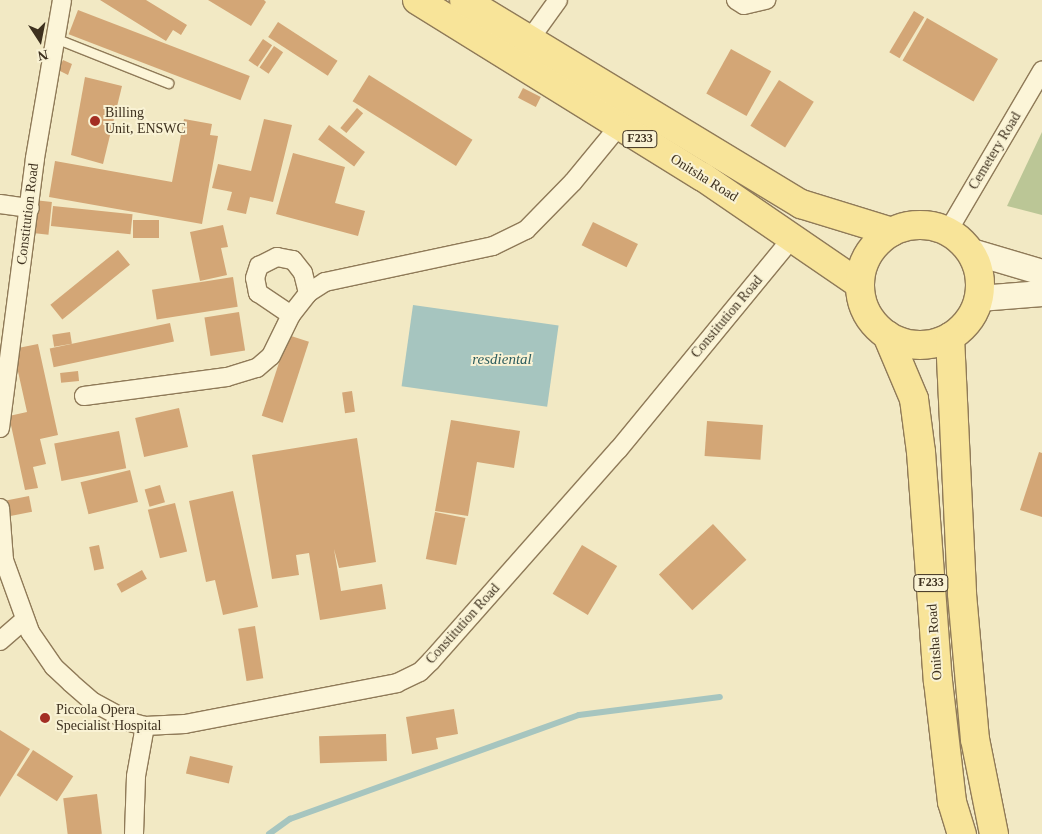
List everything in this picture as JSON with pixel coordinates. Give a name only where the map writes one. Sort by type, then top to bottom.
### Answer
[{"type":"main road","name":"Onitsha Road","points":[[417,0],[703,177],[859,284]]},
{"type":"main road","name":"Onitsha Road","points":[[468,1],[801,204],[892,232]]},
{"type":"main road","points":[[859,284],[868,254],[892,232],[914,225],[948,231],[971,251],[1042,272]]},
{"type":"main road","points":[[950,337],[974,313],[979,298],[981,282],[971,251]]},
{"type":"main road","name":"F233","points":[[859,284],[863,304],[872,322],[887,335],[918,345],[950,337],[962,584],[975,739],[994,834]]},
{"type":"main road","points":[[979,298],[1042,293]]},
{"type":"main road","name":"Onitsha Road","points":[[887,335],[914,399],[921,452],[938,681],[952,802],[962,834]]},
{"type":"street","name":"Constitution Road","points":[[0,428],[54,38],[62,0]]},
{"type":"street","points":[[530,39],[558,0]]},
{"type":"street","points":[[736,0],[744,5],[766,0]]},
{"type":"street","name":"Cemetery Road","points":[[948,231],[1042,71]]},
{"type":"street","points":[[84,396],[227,377],[257,368],[278,344],[291,316],[308,293],[341,277],[452,256],[510,239],[544,214],[619,126]]},
{"type":"street","points":[[0,204],[30,208]]},
{"type":"street","name":"Constitution Road","points":[[0,508],[4,560],[24,620],[40,649],[71,683],[93,702],[145,726],[185,724],[378,688],[420,672],[618,450],[792,238]]},
{"type":"street","points":[[291,316],[258,293],[254,278],[260,266],[273,257],[293,260],[303,273],[308,293]]},
{"type":"street","points":[[0,641],[24,620]]},
{"type":"street","points":[[134,834],[136,776],[145,726]]},
{"type":"lane","points":[[54,38],[168,83]]},
{"type":"green space","points":[[1042,132],[1042,215],[1007,206]]},
{"type":"water","name":"resdiental","points":[[413,305],[559,325],[547,407],[402,386]]},
{"type":"building","points":[[100,0],[146,0],[187,25],[181,35],[173,30],[166,41]]},
{"type":"building","points":[[208,0],[264,0],[266,2],[251,26]]},
{"type":"building","points":[[78,10],[250,76],[240,100],[69,34]]},
{"type":"building","points":[[914,11],[924,17],[900,58],[889,52]]},
{"type":"building","points":[[927,18],[998,59],[974,101],[902,60]]},
{"type":"building","points":[[278,22],[338,61],[328,76],[268,37]]},
{"type":"building","points":[[263,39],[272,45],[258,67],[248,61]]},
{"type":"building","points":[[274,46],[283,52],[269,74],[259,68]]},
{"type":"building","points":[[731,49],[771,71],[747,116],[706,94]]},
{"type":"building","points":[[63,60],[72,64],[68,75],[58,70]]},
{"type":"building","points":[[369,75],[472,140],[456,166],[353,101]]},
{"type":"building","name":"Billing Unit, ENSWC","points":[[85,77],[122,86],[103,164],[71,155]]},
{"type":"building","points":[[779,80],[814,102],[785,148],[750,126]]},
{"type":"building","points":[[523,88],[541,97],[536,107],[518,98]]},
{"type":"building","points":[[357,108],[363,113],[346,133],[340,128]]},
{"type":"building","points":[[184,119],[212,124],[210,135],[218,136],[202,224],[49,197],[55,161],[172,182]]},
{"type":"building","points":[[264,119],[292,125],[273,202],[250,197],[246,214],[227,210],[232,192],[212,188],[218,164],[251,171]]},
{"type":"building","points":[[329,125],[365,152],[354,166],[318,139]]},
{"type":"building","points":[[293,153],[345,167],[335,203],[365,211],[358,236],[276,214]]},
{"type":"building","points":[[34,200],[52,202],[48,235],[31,233]]},
{"type":"building","points":[[53,206],[133,214],[130,234],[51,226]]},
{"type":"building","points":[[133,220],[159,220],[159,238],[133,238]]},
{"type":"building","points":[[593,222],[638,244],[627,267],[582,245]]},
{"type":"building","points":[[223,225],[228,247],[221,248],[227,275],[200,281],[190,232]]},
{"type":"building","points":[[118,250],[130,265],[62,320],[50,305]]},
{"type":"building","points":[[233,277],[238,307],[157,319],[152,290]]},
{"type":"building","points":[[239,312],[245,351],[211,356],[204,317]]},
{"type":"building","points":[[170,323],[174,342],[54,367],[50,349]]},
{"type":"building","points":[[70,332],[72,344],[54,347],[52,335]]},
{"type":"building","points":[[288,335],[309,342],[283,423],[262,416]]},
{"type":"building","points":[[38,344],[58,435],[40,439],[46,464],[33,467],[38,488],[25,490],[9,416],[27,412],[13,349]]},
{"type":"building","points":[[78,371],[79,381],[61,383],[60,373]]},
{"type":"building","points":[[352,391],[355,412],[345,413],[342,392]]},
{"type":"building","points":[[179,408],[188,447],[144,457],[135,418]]},
{"type":"building","points":[[451,420],[520,431],[514,468],[477,462],[468,516],[435,511]]},
{"type":"building","points":[[707,421],[763,425],[760,460],[705,456]]},
{"type":"building","points":[[119,431],[126,468],[61,481],[54,444]]},
{"type":"building","points":[[357,438],[376,562],[339,568],[334,549],[341,591],[382,584],[386,609],[320,620],[309,553],[296,555],[299,575],[272,579],[252,455]]},
{"type":"building","points":[[1039,452],[1042,453],[1042,517],[1020,510]]},
{"type":"building","points":[[130,470],[138,502],[88,514],[81,482]]},
{"type":"building","points":[[160,485],[165,502],[150,507],[145,489]]},
{"type":"building","points":[[233,491],[258,607],[223,615],[215,580],[206,582],[189,501]]},
{"type":"building","points":[[29,496],[32,512],[10,516],[7,500]]},
{"type":"building","points":[[175,503],[187,552],[160,558],[148,510]]},
{"type":"building","points":[[435,512],[465,518],[456,565],[426,559]]},
{"type":"building","points":[[713,524],[746,560],[692,610],[659,574]]},
{"type":"building","points":[[99,545],[104,568],[94,571],[89,547]]},
{"type":"building","points":[[582,545],[617,566],[588,615],[553,594]]},
{"type":"building","points":[[142,570],[147,579],[121,593],[117,584]]},
{"type":"building","points":[[255,626],[263,678],[247,681],[238,629]]},
{"type":"building","points":[[454,709],[458,734],[436,738],[438,749],[412,754],[406,717]]},
{"type":"building","points":[[0,730],[30,749],[0,797]]},
{"type":"building","points":[[386,734],[387,761],[320,763],[319,736]]},
{"type":"building","points":[[33,750],[73,776],[57,801],[17,775]]},
{"type":"building","points":[[190,756],[233,766],[229,783],[186,774]]},
{"type":"building","points":[[97,794],[102,834],[68,834],[63,798]]},
{"type":"waterway","points":[[269,834],[290,819],[579,715],[720,697]]},
{"type":"place","name":"Billing Unit, ENSWC","points":[[95,121]]},
{"type":"place","name":"Piccola Opera Specialist Hospital","points":[[45,718]]}]
